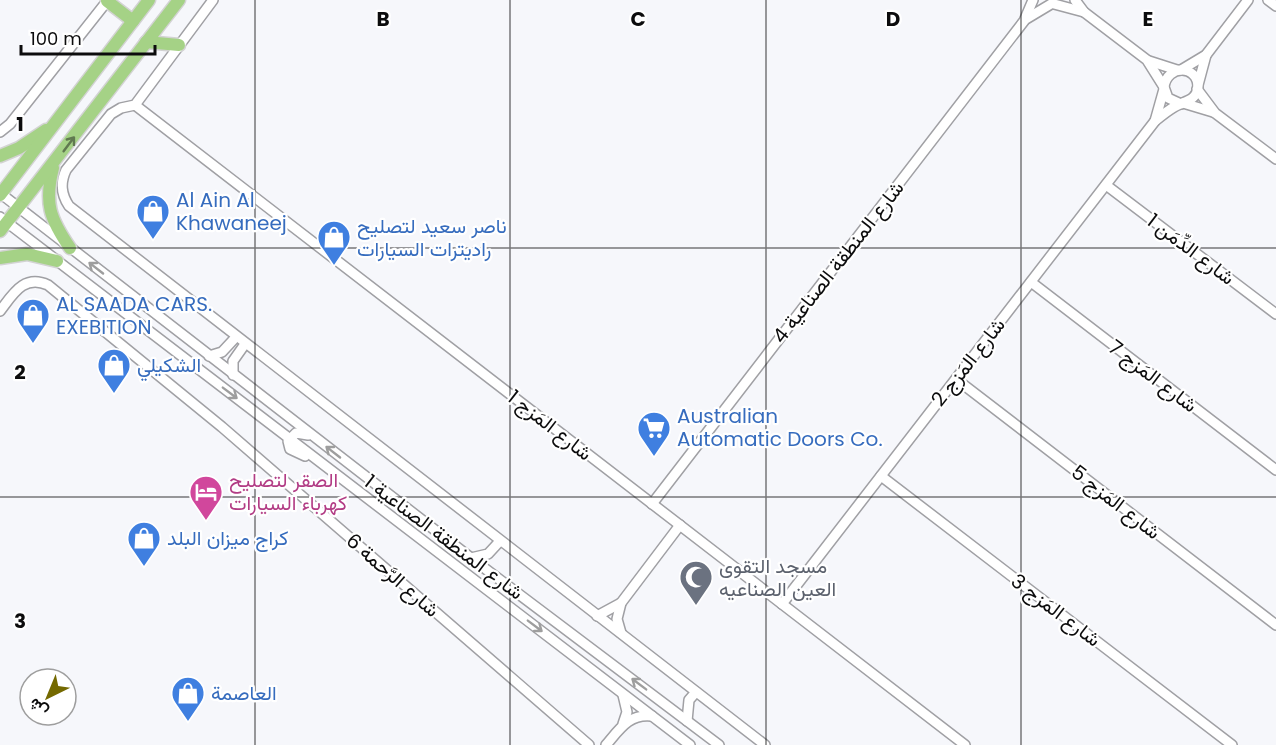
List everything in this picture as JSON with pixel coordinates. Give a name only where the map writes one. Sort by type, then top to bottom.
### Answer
[{"type":"main road","points":[[107,0],[133,21]]},
{"type":"main road","points":[[0,194],[149,0]]},
{"type":"main road","points":[[2,224],[19,208],[179,0]]},
{"type":"main road","points":[[146,42],[179,45]]},
{"type":"main road","points":[[0,156],[19,148],[52,127]]},
{"type":"main road","points":[[55,162],[48,191],[49,207],[56,229],[70,248]]},
{"type":"main road","points":[[0,258],[27,254],[57,261]]},
{"type":"street","points":[[0,132],[10,124],[107,0]]},
{"type":"street","points":[[213,0],[135,105],[116,110],[102,123],[66,170],[62,186],[63,196],[69,206],[765,745]]},
{"type":"street","name":"شارع المنطقة الصناعية 4","points":[[652,504],[1024,21],[1032,0]]},
{"type":"street","points":[[1040,0],[1084,12]]},
{"type":"street","points":[[1075,0],[1084,12],[1147,60],[1186,71],[1195,77],[1198,88],[1215,113],[1276,159]]},
{"type":"street","points":[[1164,88],[1168,76],[1206,55],[1248,0]]},
{"type":"street","points":[[1268,0],[1276,6]]},
{"type":"street","name":"شارع المنطقة الصناعية 4","points":[[1024,21],[1056,3]]},
{"type":"street","points":[[1182,103],[1194,97],[1206,55]]},
{"type":"street","points":[[1147,60],[1168,98],[1215,113]]},
{"type":"street","name":"شارع المَزج 2","points":[[1155,121],[1164,88]]},
{"type":"street","name":"شارع المَزج 2","points":[[782,604],[1155,121],[1182,103]]},
{"type":"street","name":"شارع المَزج 1","points":[[135,105],[965,745]]},
{"type":"street","name":"شارع الدِّمَن 1","points":[[1106,185],[1276,314]]},
{"type":"street","name":"شارع المنطقة الصناعية 1","points":[[0,194],[471,558],[719,745]]},
{"type":"street","name":"شارع المنطقة الصناعية 1","points":[[2,224],[57,261],[690,745]]},
{"type":"street","name":"شارع الرَّحمة 6","points":[[0,310],[17,289],[26,283],[37,281],[48,285],[231,435],[589,745]]},
{"type":"street","name":"شارع المَزج 7","points":[[1031,282],[1276,470]]},
{"type":"street","points":[[209,356],[226,350],[236,337]]},
{"type":"street","points":[[233,375],[233,361],[245,344]]},
{"type":"street","name":"شارع المَزج 5","points":[[956,379],[1276,625]]},
{"type":"street","points":[[289,439],[298,433],[313,436]]},
{"type":"street","name":"شارع المَزج 3","points":[[881,476],[1232,745]]},
{"type":"street","points":[[622,635],[617,619],[621,603],[680,525]]},
{"type":"street","points":[[491,573],[490,562],[493,551],[500,542]]},
{"type":"street","points":[[471,558],[493,551]]},
{"type":"street","points":[[597,616],[621,603]]},
{"type":"street","points":[[621,692],[626,702],[627,712],[622,727]]},
{"type":"street","points":[[670,708],[689,700],[696,692]]},
{"type":"street","points":[[687,721],[689,700]]},
{"type":"street","points":[[606,745],[622,727],[636,717],[653,716]]},
{"type":"place","name":"Al Ain Al Khawaneej","points":[[153,240]]},
{"type":"place","name":"ناصر سعيد لتصليح راديترات السيارات","points":[[334,266]]},
{"type":"place","name":"AL SAADA CARS. EXEBITION","points":[[33,344]]},
{"type":"place","name":"الشكيلي","points":[[114,394]]},
{"type":"place","name":"Australian Automatic Doors Co.","points":[[654,457]]},
{"type":"place","name":"الصقر لتصليح كهرباء السيارات","points":[[206,521]]},
{"type":"place","name":"كراج ميزان البلد","points":[[144,567]]},
{"type":"place","name":"مسجد التقوى العين الصناعيه","points":[[696,606]]},
{"type":"place","name":"العاصمة","points":[[188,722]]}]
